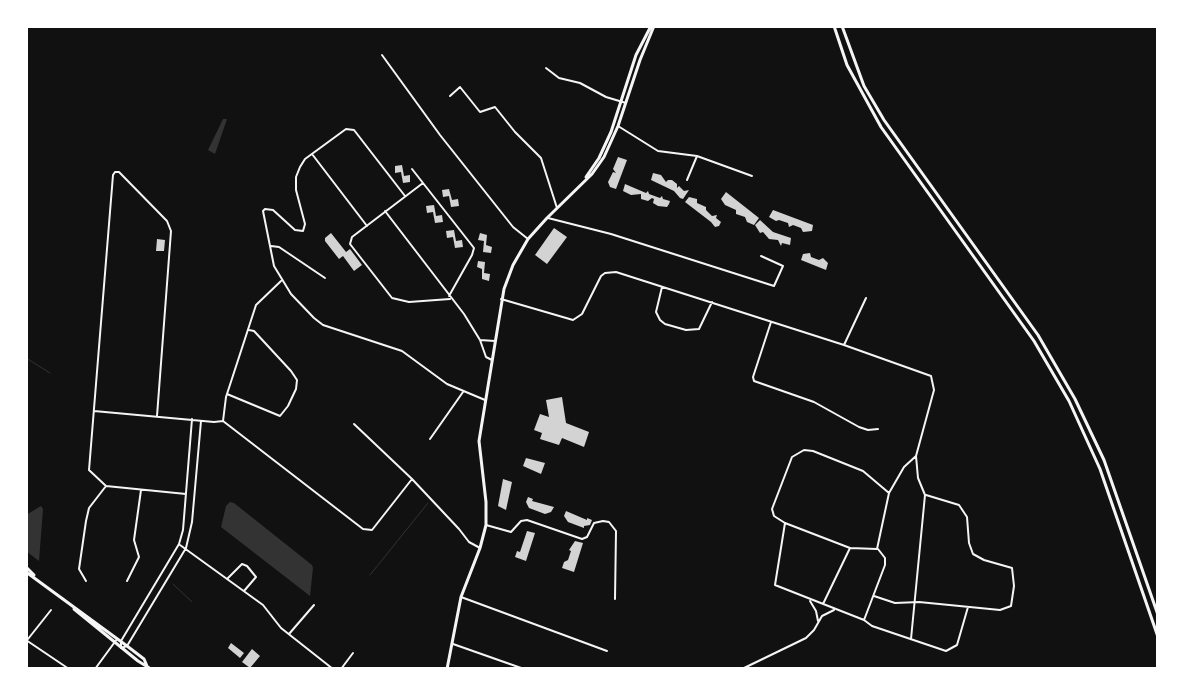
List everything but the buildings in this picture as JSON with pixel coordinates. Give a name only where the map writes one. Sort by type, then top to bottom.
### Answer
[{"type":"main road","points":[[582,183],[604,147],[636,56],[653,26]]},
{"type":"main road","points":[[447,669],[461,597],[480,548],[486,525],[486,502],[479,441],[501,299],[513,265],[528,239],[601,162],[618,126],[653,26]]},
{"type":"main road","points":[[834,26],[847,65],[881,127],[1034,341],[1069,401],[1100,469],[1158,637]]},
{"type":"main road","points":[[842,26],[864,86],[884,120],[1038,335],[1076,399],[1104,460],[1158,615]]},
{"type":"main road","points":[[26,568],[64,600],[144,659],[147,666]]},
{"type":"main road","points":[[26,572],[36,578]]},
{"type":"main road","points":[[64,600],[114,643],[151,669]]},
{"type":"street","points":[[382,55],[501,212],[513,227],[528,239]]},
{"type":"street","points":[[546,68],[559,78],[580,83],[606,97],[626,103]]},
{"type":"street","points":[[450,96],[460,87],[480,112],[495,108],[514,132],[541,158],[557,208]]},
{"type":"street","points":[[618,126],[658,151],[697,156],[752,176]]},
{"type":"street","points":[[405,196],[354,130],[346,130],[312,154],[300,167],[296,177],[298,205],[305,228],[299,232],[273,210],[265,209],[263,215],[274,266],[281,281],[304,309],[323,324],[402,351],[462,392],[485,400]]},
{"type":"street","points":[[312,154],[367,226]]},
{"type":"street","points":[[688,180],[697,156]]},
{"type":"street","points":[[412,169],[474,248],[472,256],[450,298]]},
{"type":"street","points":[[157,416],[172,231],[168,221],[119,172],[115,172],[113,175],[88,467],[91,474],[106,486],[186,494]]},
{"type":"street","points":[[423,183],[352,238],[351,245],[392,298],[409,302],[450,298]]},
{"type":"street","points":[[385,211],[464,314],[480,340],[486,357],[492,360]]},
{"type":"street","points":[[547,218],[611,234],[774,286],[783,266],[761,256]]},
{"type":"street","points":[[271,246],[279,247],[325,278]]},
{"type":"street","points":[[501,299],[573,320],[582,314],[605,272],[616,272],[844,345],[933,378],[934,390],[916,456],[917,474],[925,495],[911,639]]},
{"type":"street","points":[[223,421],[227,394],[258,302],[281,281]]},
{"type":"street","points":[[662,287],[657,315],[662,322],[679,328],[692,331],[701,328],[712,302]]},
{"type":"street","points":[[844,345],[866,298]]},
{"type":"street","points":[[771,321],[753,377],[754,381],[814,402],[859,427],[868,430],[878,429]]},
{"type":"street","points":[[227,394],[280,416],[288,406],[296,389],[297,380],[291,371],[254,331],[249,330]]},
{"type":"street","points":[[480,340],[495,341]]},
{"type":"street","points":[[430,438],[462,392]]},
{"type":"street","points":[[93,411],[201,421],[223,421],[362,529],[372,530],[412,479]]},
{"type":"street","points":[[95,669],[114,643],[119,640],[180,544],[183,530],[192,419]]},
{"type":"street","points":[[119,640],[121,648],[127,646],[186,548],[192,522],[201,421]]},
{"type":"street","points":[[354,424],[412,479],[460,529],[469,542],[480,548]]},
{"type":"street","points":[[864,620],[886,562],[884,555],[877,549],[850,548],[785,522],[774,516],[772,508],[792,457],[800,451],[813,451],[863,471],[889,493]]},
{"type":"street","points":[[877,549],[889,493],[904,467],[916,456]]},
{"type":"street","points":[[86,581],[79,569],[86,521],[89,508],[106,486]]},
{"type":"street","points":[[127,580],[139,557],[134,540],[141,490]]},
{"type":"street","points":[[874,596],[892,603],[914,602],[1000,610],[1010,608],[1014,596],[1014,573],[1007,565],[984,560],[973,554],[969,543],[967,517],[959,505],[925,495]]},
{"type":"street","points":[[486,525],[511,532],[520,522],[527,520],[582,539],[587,537],[594,523],[603,520],[609,522],[616,531],[615,599]]},
{"type":"street","points":[[785,522],[775,586],[810,601],[864,620],[872,626],[946,651],[953,649],[957,645],[968,607]]},
{"type":"street","points":[[180,544],[266,609],[289,634],[333,669]]},
{"type":"street","points":[[823,604],[850,548]]},
{"type":"street","points":[[227,579],[242,564],[247,566],[256,577],[244,592]]},
{"type":"street","points":[[461,597],[607,650]]},
{"type":"street","points":[[810,601],[816,611],[818,621]]},
{"type":"street","points":[[289,634],[314,605]]},
{"type":"street","points":[[742,669],[806,638],[814,630],[818,621],[834,609]]},
{"type":"street","points":[[51,610],[26,640],[69,669]]},
{"type":"street","points":[[451,643],[524,669]]},
{"type":"street","points":[[341,669],[353,652]]},
{"type":"shaded area","points":[[223,119],[227,119],[215,154],[208,150]]},
{"type":"shaded area","points":[[230,502],[234,503],[312,565],[310,596],[221,527],[226,506]]},
{"type":"shaded area","points":[[41,506],[43,509],[39,561],[26,551],[26,515]]},
{"type":"waterway","points":[[26,358],[50,373]]},
{"type":"waterway","points":[[370,575],[428,503]]},
{"type":"waterway","points":[[173,584],[192,602]]}]
